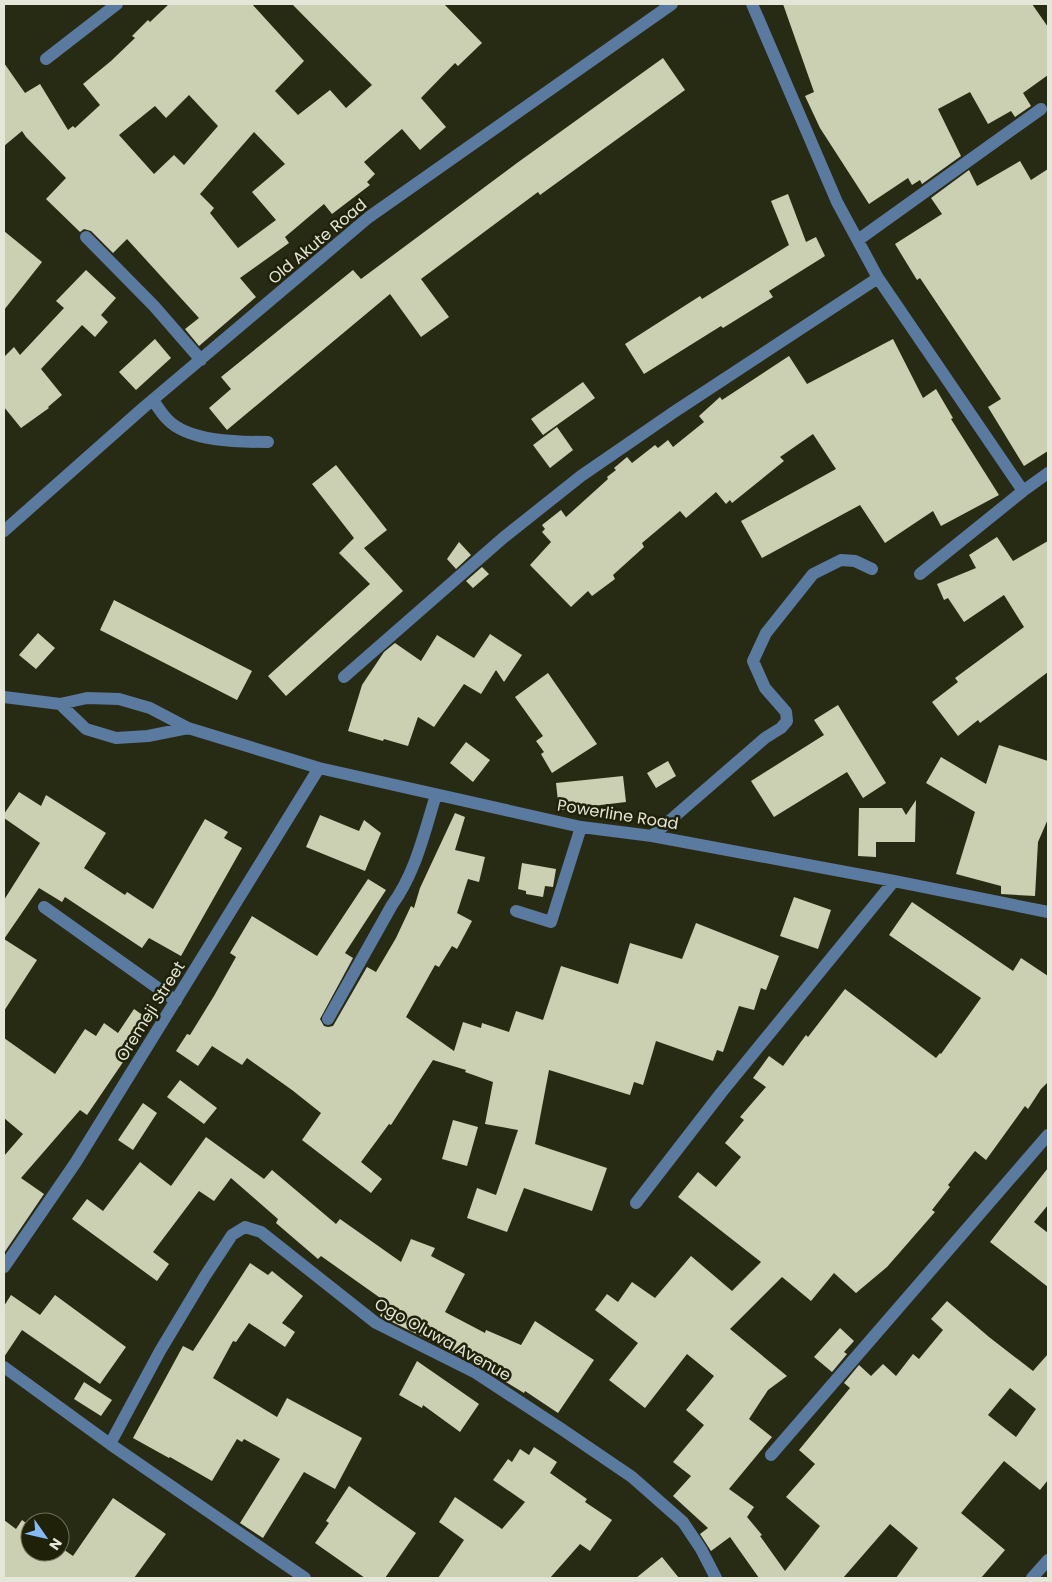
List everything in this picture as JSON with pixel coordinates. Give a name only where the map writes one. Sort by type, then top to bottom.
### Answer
[{"type":"street","points":[[46,59],[117,4]]},
{"type":"street","name":"Old Akute Road","points":[[4,531],[153,400],[369,217],[672,4]]},
{"type":"street","points":[[752,4],[836,202],[878,278],[1024,490]]},
{"type":"street","points":[[858,240],[1041,109]]},
{"type":"street","points":[[86,237],[154,306],[201,360]]},
{"type":"street","points":[[344,677],[503,538],[581,476],[690,401],[878,278]]},
{"type":"street","points":[[153,400],[168,420],[187,432],[213,439],[268,442]]},
{"type":"street","points":[[920,574],[1024,490],[1048,473]]},
{"type":"street","points":[[652,836],[765,738],[788,721],[786,712],[765,688],[753,661],[766,632],[792,599],[813,574],[841,560],[855,561],[872,569]]},
{"type":"street","name":"Powerline Road","points":[[4,697],[60,704],[87,698],[119,699],[150,708],[188,728],[318,768],[581,827],[652,836],[1048,912]]},
{"type":"street","name":"Powerline Road","points":[[60,704],[86,729],[116,738],[148,736],[188,728]]},
{"type":"street","name":"Oremeji Street","points":[[4,1267],[76,1162],[318,768]]},
{"type":"street","points":[[328,1019],[392,905],[404,888],[414,866],[436,795]]},
{"type":"street","points":[[516,911],[551,922],[581,827]]},
{"type":"street","points":[[636,1203],[720,1093],[894,881]]},
{"type":"street","points":[[44,907],[176,1001]]},
{"type":"street","points":[[771,1455],[1048,1135]]},
{"type":"street","name":"Ogo Oluwa Avenue","points":[[110,1444],[160,1351],[205,1276],[232,1235],[245,1227],[261,1232],[376,1323],[476,1373],[632,1477],[683,1522],[701,1549],[716,1578]]},
{"type":"street","points":[[4,1366],[110,1444],[305,1578]]},
{"type":"street","points":[[1032,1578],[1048,1560]]},
{"type":"building","points":[[169,4],[252,4],[304,61],[275,91],[298,115],[330,90],[346,108],[372,85],[292,4],[444,4],[482,43],[458,66],[455,63],[421,98],[446,127],[420,150],[402,129],[364,162],[375,174],[367,182],[370,185],[332,214],[324,204],[285,237],[289,243],[240,278],[256,297],[199,346],[185,329],[199,318],[127,239],[113,253],[91,231],[84,229],[80,232],[46,199],[66,178],[22,131],[4,146],[4,63],[25,93],[40,84],[68,130],[73,126],[75,128],[100,105],[83,84],[135,38],[132,36],[148,20],[150,22]],"holes":[[[189,95],[218,126],[184,165],[174,155],[154,174],[119,135],[155,106],[166,118]],[[254,132],[285,164],[252,192],[276,220],[238,248],[210,213],[214,208],[200,194]]]},
{"type":"building","points":[[783,4],[1032,4],[1048,27],[1048,75],[1023,93],[1031,106],[1015,117],[1011,111],[988,124],[970,92],[938,109],[961,156],[922,184],[920,180],[912,185],[908,178],[869,204],[820,128],[805,96],[814,92]]},
{"type":"building","points":[[663,58],[685,90],[540,195],[538,192],[421,279],[449,317],[421,337],[390,294],[227,430],[209,408],[231,389],[221,377],[353,270],[361,279]]},
{"type":"building","points":[[1020,161],[1031,180],[1048,169],[1048,451],[1024,466],[988,407],[1001,399],[920,278],[917,280],[895,244],[942,214],[931,198],[969,170],[977,186]]},
{"type":"building","points":[[788,194],[806,242],[816,237],[825,256],[769,291],[773,297],[723,328],[721,326],[644,374],[625,344],[700,296],[702,299],[789,245],[771,201]]},
{"type":"building","points":[[4,231],[42,262],[4,310]]},
{"type":"building","points":[[86,270],[116,298],[101,315],[108,322],[95,337],[82,325],[41,369],[62,395],[49,408],[21,428],[4,407],[4,357],[14,347],[20,355],[64,308],[56,301]]},
{"type":"building","points":[[155,339],[171,358],[136,390],[119,372]]},
{"type":"building","points":[[893,339],[923,398],[936,389],[953,418],[951,419],[999,495],[941,526],[933,511],[885,543],[860,505],[762,558],[741,521],[836,469],[813,434],[780,457],[784,461],[732,503],[730,500],[726,504],[716,492],[686,518],[680,511],[642,543],[644,547],[613,575],[615,579],[592,596],[588,591],[571,607],[530,565],[551,542],[542,532],[545,529],[542,525],[561,510],[566,517],[608,479],[607,477],[616,470],[614,468],[627,457],[632,463],[655,445],[658,448],[668,440],[673,447],[704,422],[699,416],[720,397],[722,400],[789,356],[807,384]]},
{"type":"building","points":[[583,382],[595,398],[543,435],[531,419]]},
{"type":"building","points":[[557,427],[573,450],[550,468],[533,445]]},
{"type":"building","points":[[336,465],[387,530],[364,548],[403,591],[286,696],[268,676],[370,584],[339,553],[354,538],[312,484]]},
{"type":"building","points":[[997,537],[1013,561],[1048,541],[1048,672],[980,723],[978,720],[958,736],[932,702],[958,682],[955,678],[1024,627],[1004,595],[964,622],[948,598],[944,600],[937,584],[976,568],[969,555]]},
{"type":"building","points":[[459,542],[471,555],[456,569],[447,559]]},
{"type":"building","points":[[482,567],[489,574],[473,588],[466,581]]},
{"type":"building","points":[[114,600],[252,671],[237,700],[100,630]]},
{"type":"building","points":[[38,633],[55,648],[36,669],[19,655]]},
{"type":"building","points":[[490,634],[522,655],[504,682],[496,670],[481,694],[464,684],[434,727],[418,717],[408,746],[348,731],[362,685],[384,652],[395,643],[421,661],[437,635],[474,658]]},
{"type":"building","points":[[548,673],[597,744],[552,773],[541,754],[544,752],[536,741],[543,736],[515,697]]},
{"type":"building","points":[[838,705],[886,783],[863,798],[847,772],[774,817],[751,781],[824,735],[814,720]]},
{"type":"building","points":[[466,742],[490,760],[473,782],[450,763]]},
{"type":"building","points":[[999,745],[1048,761],[1048,819],[1038,842],[1035,896],[1001,894],[1001,886],[956,874],[975,812],[926,783],[941,757],[986,784]]},
{"type":"building","points":[[668,761],[676,776],[656,788],[647,773]]},
{"type":"building","points":[[623,776],[626,802],[559,810],[556,783]]},
{"type":"building","points":[[19,792],[41,806],[46,795],[106,833],[84,868],[125,895],[127,892],[153,909],[205,819],[228,832],[224,838],[242,848],[181,956],[149,938],[142,948],[65,897],[62,902],[39,888],[4,939],[4,900],[40,843],[4,818],[4,814]]},
{"type":"building","points":[[916,800],[915,842],[876,842],[876,857],[858,856],[859,808],[902,808],[906,815]]},
{"type":"building","points":[[455,813],[465,817],[455,850],[485,857],[479,882],[468,879],[457,913],[472,921],[457,949],[452,946],[439,967],[435,965],[406,1017],[454,1051],[463,1022],[481,1028],[482,1023],[509,1032],[516,1011],[543,1020],[561,966],[618,984],[630,943],[682,959],[696,923],[779,956],[766,990],[761,988],[754,1010],[739,1006],[723,1052],[717,1050],[713,1061],[656,1041],[643,1085],[634,1082],[630,1095],[549,1070],[535,1144],[607,1168],[592,1211],[524,1188],[507,1232],[467,1218],[477,1188],[496,1195],[518,1130],[485,1124],[493,1082],[465,1072],[466,1070],[433,1060],[391,1125],[389,1124],[361,1162],[382,1179],[371,1193],[302,1140],[321,1113],[292,1090],[247,1058],[242,1065],[212,1046],[198,1066],[176,1051],[187,1034],[190,1035],[236,957],[230,953],[252,916],[317,956],[368,879],[386,890],[345,953],[353,958],[320,1019],[324,1026],[333,1026],[367,967],[376,972],[396,938],[411,906],[414,908],[420,888]]},
{"type":"building","points":[[320,815],[359,831],[364,820],[381,833],[365,871],[306,847]]},
{"type":"building","points":[[522,863],[556,869],[553,887],[545,886],[543,897],[526,894],[526,891],[518,889]]},
{"type":"building","points":[[794,897],[831,910],[818,949],[780,936]]},
{"type":"building","points":[[912,902],[1013,971],[1021,958],[1048,976],[1048,1082],[1028,1109],[1025,1106],[986,1160],[975,1151],[948,1185],[950,1187],[932,1210],[935,1212],[887,1267],[856,1293],[834,1273],[811,1301],[782,1277],[730,1329],[787,1376],[768,1390],[749,1419],[772,1437],[729,1489],[754,1507],[747,1517],[762,1535],[760,1536],[785,1571],[820,1526],[786,1497],[815,1464],[799,1450],[850,1388],[844,1383],[859,1365],[871,1376],[883,1364],[896,1376],[913,1354],[919,1359],[943,1330],[931,1319],[947,1301],[1033,1371],[1048,1354],[1048,1480],[1040,1490],[1004,1461],[961,1513],[1005,1550],[981,1578],[896,1578],[918,1548],[890,1524],[843,1578],[759,1578],[730,1537],[711,1551],[700,1534],[708,1528],[673,1496],[691,1476],[673,1462],[704,1425],[686,1410],[714,1376],[687,1354],[645,1408],[609,1380],[638,1343],[595,1310],[607,1294],[618,1302],[632,1282],[655,1298],[691,1256],[732,1291],[761,1262],[678,1197],[698,1172],[716,1187],[741,1157],[725,1143],[744,1120],[740,1117],[766,1087],[753,1078],[769,1056],[783,1066],[806,1035],[808,1037],[845,989],[936,1058],[941,1054],[981,998],[889,935]],"holes":[[[1010,1388],[1036,1409],[1016,1437],[988,1415]]]},
{"type":"building","points":[[4,939],[37,960],[4,1011]]},
{"type":"building","points":[[134,1009],[151,1021],[87,1115],[80,1110],[21,1178],[44,1194],[4,1253],[4,1156],[23,1134],[4,1118],[4,1038],[55,1074],[85,1029],[96,1036],[104,1023],[118,1033]]},
{"type":"building","points":[[180,1080],[217,1108],[204,1124],[167,1097]]},
{"type":"building","points":[[143,1103],[157,1113],[133,1150],[118,1140]]},
{"type":"building","points":[[453,1120],[478,1127],[467,1166],[442,1159]]},
{"type":"building","points":[[206,1137],[264,1179],[272,1170],[336,1224],[340,1219],[401,1262],[411,1239],[435,1248],[431,1256],[465,1274],[445,1312],[485,1333],[486,1330],[521,1345],[535,1321],[594,1360],[558,1413],[525,1391],[524,1393],[501,1379],[504,1374],[380,1316],[386,1302],[321,1256],[318,1259],[276,1223],[278,1219],[231,1178],[214,1201],[199,1191],[153,1252],[169,1264],[157,1281],[72,1219],[87,1199],[103,1211],[140,1162],[171,1186]]},
{"type":"building","points":[[1048,1168],[1048,1205],[1034,1222],[1048,1233],[1048,1287],[990,1242]]},
{"type":"building","points":[[250,1263],[268,1275],[272,1271],[303,1296],[282,1323],[295,1332],[285,1347],[249,1323],[236,1342],[233,1341],[213,1378],[277,1417],[287,1398],[362,1438],[335,1489],[304,1472],[263,1538],[240,1523],[280,1459],[244,1439],[242,1442],[237,1439],[212,1481],[133,1438],[183,1346],[193,1351]]},
{"type":"building","points":[[11,1295],[40,1315],[55,1295],[126,1347],[100,1384],[22,1330],[4,1357],[4,1306]]},
{"type":"building","points":[[840,1328],[854,1341],[844,1352],[847,1354],[832,1372],[814,1357]]},
{"type":"building","points":[[417,1361],[479,1404],[460,1432],[423,1405],[422,1408],[399,1395]]},
{"type":"building","points":[[84,1382],[112,1400],[101,1416],[74,1399]]},
{"type":"building","points":[[534,1447],[557,1462],[550,1473],[587,1499],[585,1502],[612,1520],[590,1551],[580,1544],[550,1578],[438,1578],[464,1540],[439,1522],[455,1497],[502,1529],[525,1502],[493,1480],[508,1459],[512,1462],[520,1449],[529,1455]]},
{"type":"building","points":[[349,1486],[416,1533],[385,1578],[365,1578],[315,1543],[329,1523],[326,1521]]},
{"type":"building","points":[[113,1498],[166,1534],[134,1578],[4,1578],[4,1520],[16,1529],[20,1523],[20,1562],[70,1562],[70,1554],[73,1556]]},
{"type":"building","points":[[662,1557],[679,1578],[636,1578]]}]
